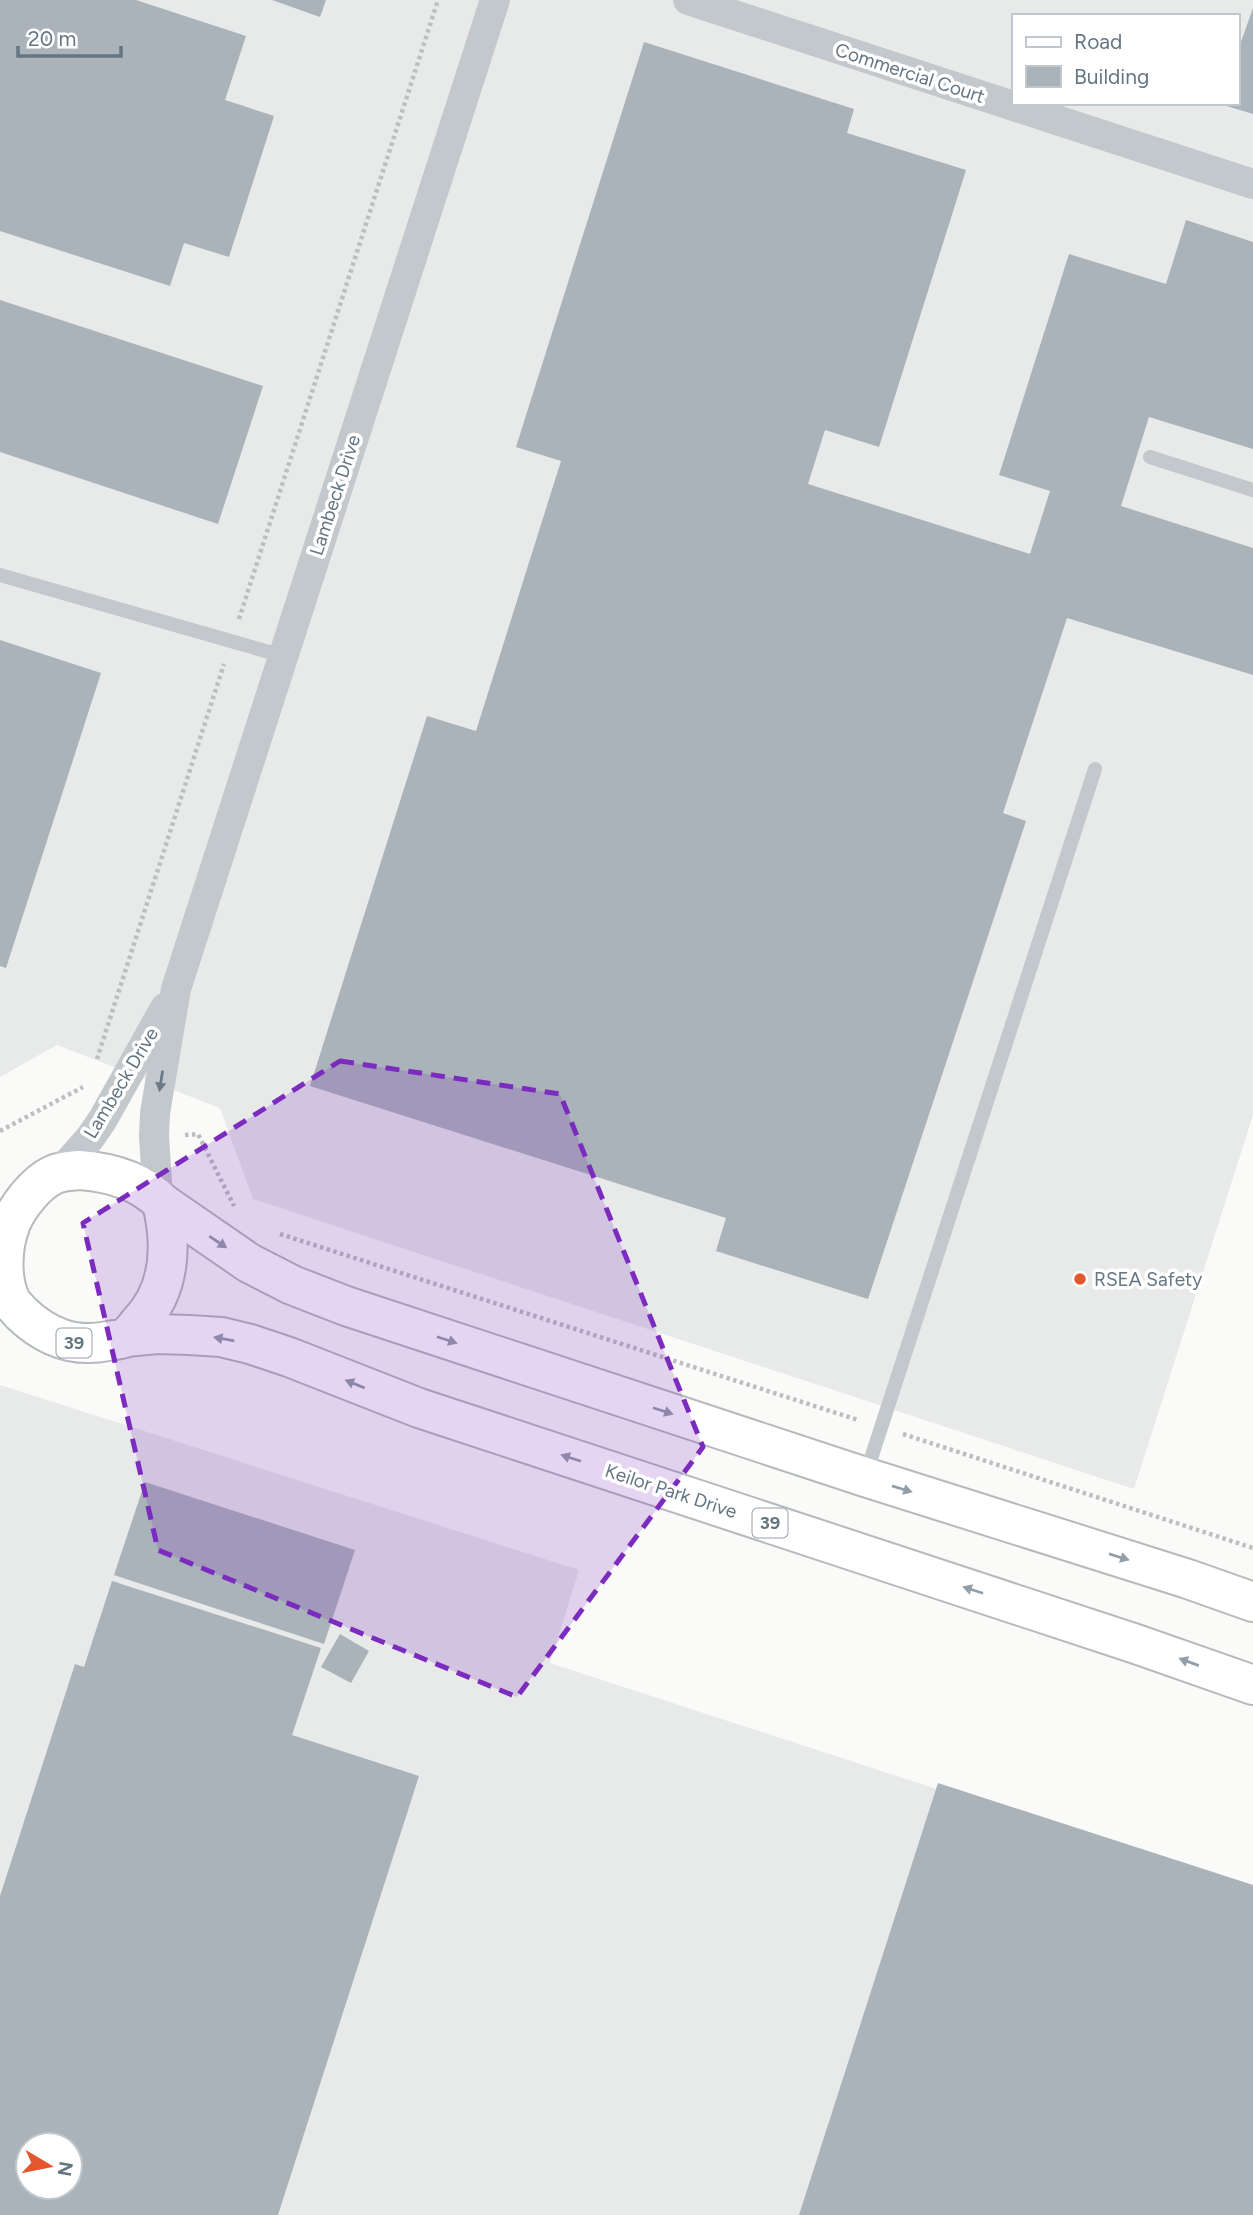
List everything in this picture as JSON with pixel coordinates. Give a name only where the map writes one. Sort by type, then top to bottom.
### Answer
[{"type":"main road","points":[[0,1184],[79,1170],[100,1171],[122,1177],[160,1200],[249,1263],[335,1301],[865,1477],[1253,1602]]},
{"type":"main road","name":"39","points":[[54,1174],[32,1193],[15,1215],[5,1238],[3,1261],[6,1298],[42,1331],[58,1339],[76,1344],[98,1343],[125,1337]]},
{"type":"main road","points":[[125,1337],[145,1317],[165,1275],[169,1251],[168,1227],[160,1200]]},
{"type":"main road","name":"Keilor Park Drive","points":[[125,1337],[189,1335],[221,1337],[250,1344],[419,1408],[1136,1643],[1253,1685]]},
{"type":"street","name":"Lambeck Drive","points":[[160,1200],[154,1136],[155,1113],[176,989],[495,0]]},
{"type":"street","name":"Commercial Court","points":[[688,0],[1253,184]]},
{"type":"street","name":"Lambeck Drive","points":[[54,1174],[90,1138],[103,1119],[176,989]]},
{"type":"lane","points":[[1150,457],[1253,490]]},
{"type":"lane","points":[[0,575],[283,656]]},
{"type":"lane","points":[[865,1477],[1095,769]]},
{"type":"path","points":[[96,1060],[438,0]]},
{"type":"path","points":[[0,1131],[88,1085]]},
{"type":"path","points":[[69,1094],[103,1119]]},
{"type":"path","points":[[154,1136],[198,1134],[235,1209]]},
{"type":"path","points":[[268,1231],[1253,1548]]},
{"type":"highlighted area","points":[[340,1061],[560,1094],[703,1447],[517,1697],[158,1550],[83,1223]]},
{"type":"shaded area","points":[[0,0],[1253,0],[1253,1115],[1134,1489],[253,1199],[220,1108],[57,1045],[0,1077]]},
{"type":"shaded area","points":[[0,1385],[579,1570],[550,1663],[1253,1892],[1253,2215],[0,2215]]},
{"type":"building","points":[[0,0],[136,0],[246,36],[225,100],[274,116],[229,257],[184,243],[170,286],[0,231]]},
{"type":"building","points":[[272,0],[326,0],[320,17]]},
{"type":"building","points":[[1253,8],[1253,114],[1223,105],[1239,105],[1239,47]]},
{"type":"building","points":[[644,42],[854,109],[847,133],[966,170],[879,447],[825,430],[808,484],[1030,554],[1050,491],[999,475],[1069,254],[1166,284],[1186,220],[1253,242],[1253,449],[1149,417],[1121,506],[1253,548],[1253,675],[1067,618],[1003,813],[1026,821],[868,1299],[716,1251],[726,1218],[310,1086],[427,716],[476,731],[561,461],[516,447]]},
{"type":"building","points":[[0,300],[263,386],[218,524],[0,452]]},
{"type":"building","points":[[0,640],[101,673],[6,968],[0,966]]},
{"type":"building","points":[[145,1482],[355,1550],[324,1644],[114,1575]]},
{"type":"building","points":[[112,1581],[321,1648],[292,1735],[419,1776],[278,2215],[0,2215],[0,1896],[75,1664],[84,1667]]},
{"type":"building","points":[[340,1634],[369,1651],[351,1683],[321,1667]]},
{"type":"building","points":[[938,1783],[1253,1885],[1253,2215],[799,2215]]},
{"type":"place","name":"RSEA Safety","points":[[1080,1279]]}]
